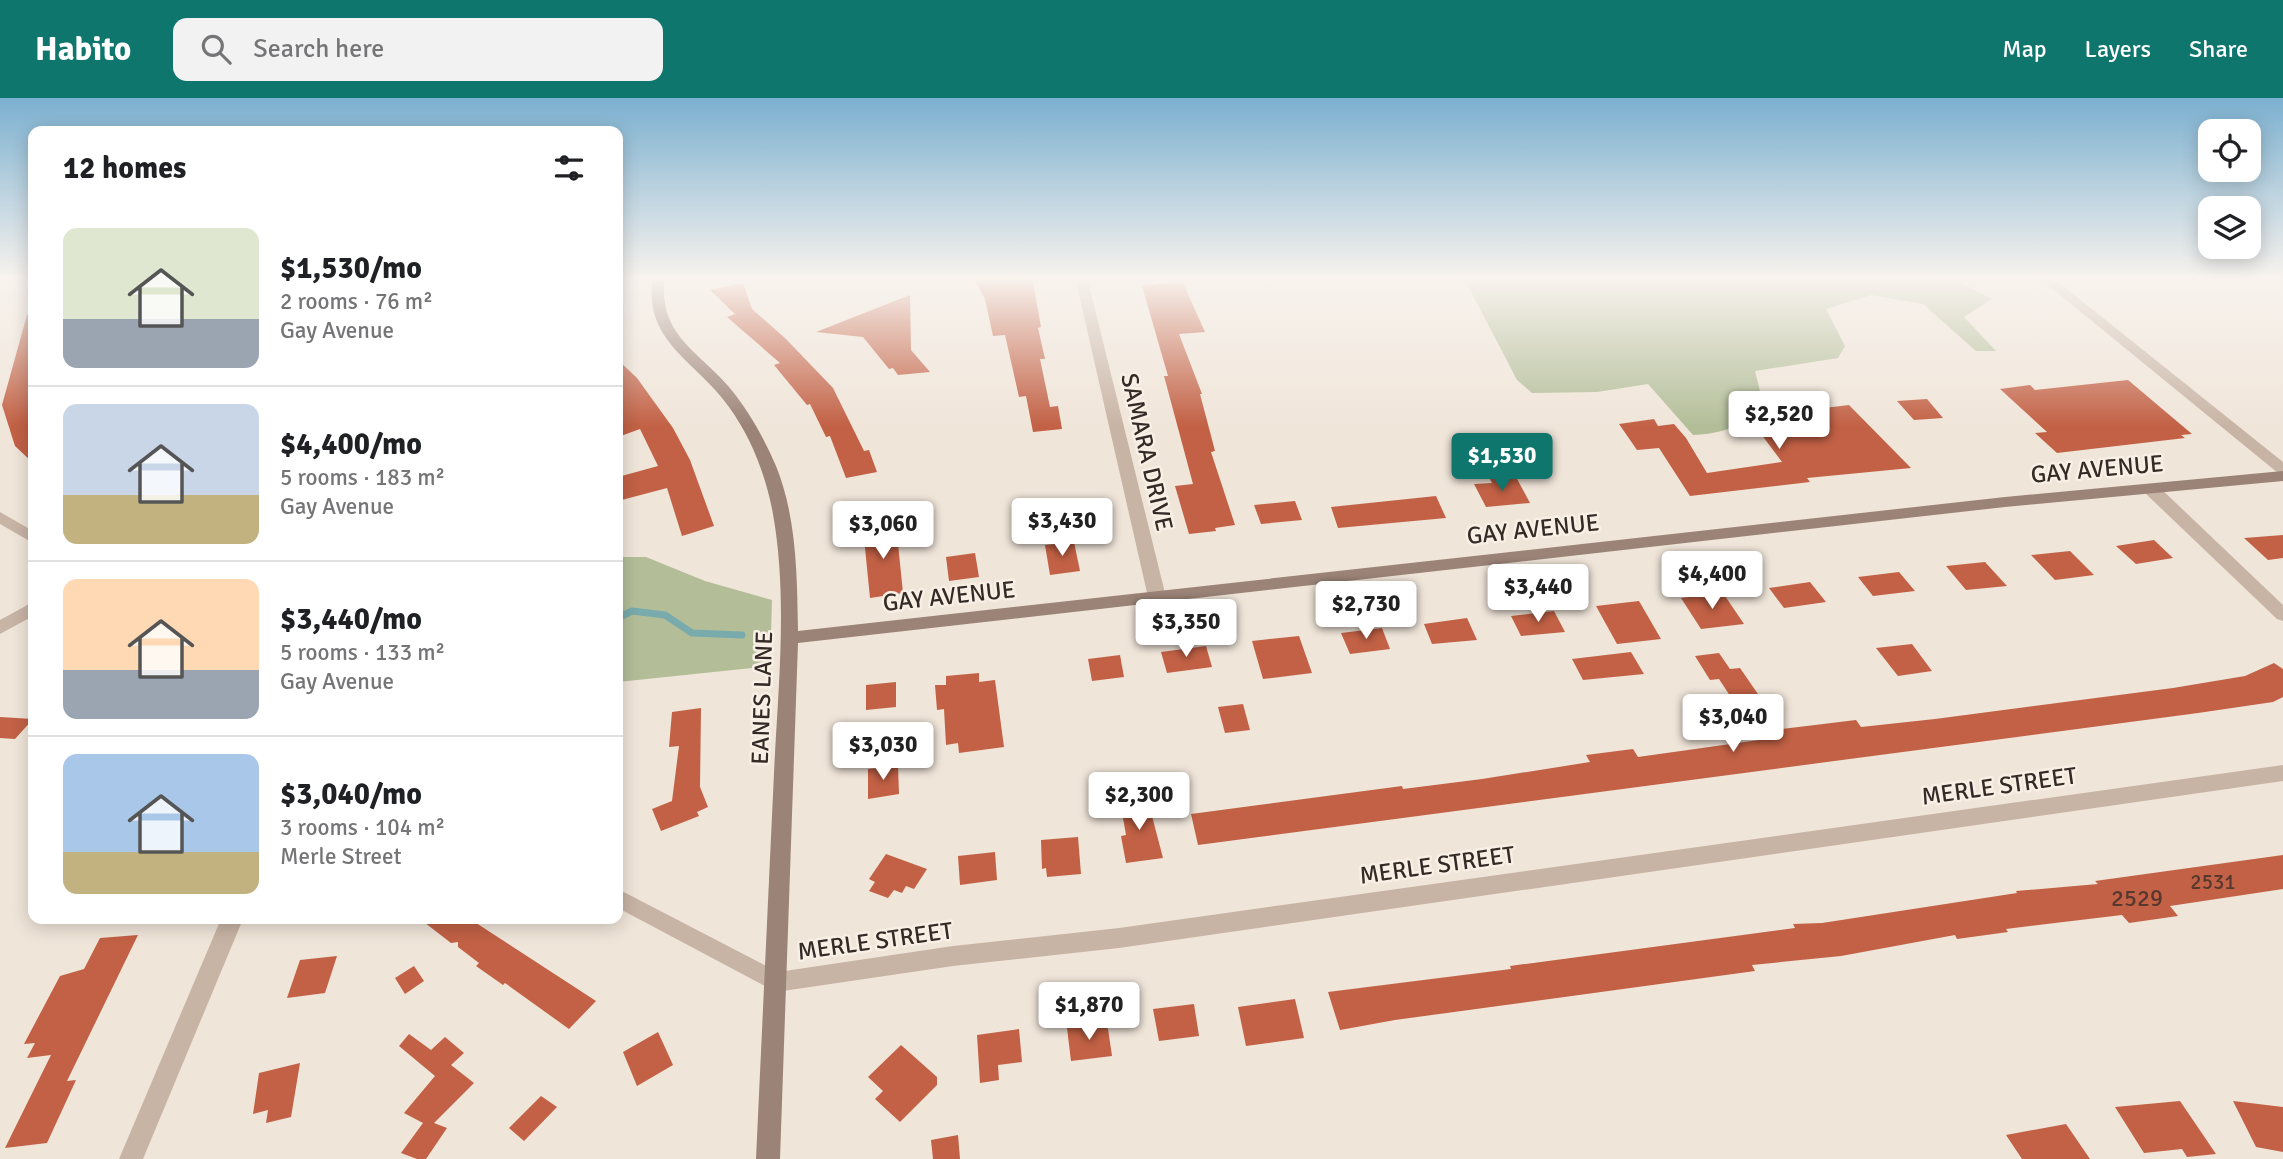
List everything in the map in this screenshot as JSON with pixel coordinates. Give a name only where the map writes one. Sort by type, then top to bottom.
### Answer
[{"type":"street","name":"EANES LANE","points":[[666,327],[740,412],[768,466],[780,508],[788,570],[789,638],[768,1159]]},
{"type":"street","name":"SAMARA DRIVE","points":[[1093,327],[1157,597]]},
{"type":"street","points":[[2105,327],[2283,470]]},
{"type":"street","name":"GAY AVENUE","points":[[789,638],[1469,560],[2283,475]]},
{"type":"street","points":[[2151,489],[2283,615]]},
{"type":"street","points":[[0,517],[28,535]]},
{"type":"street","points":[[0,628],[28,611]]},
{"type":"street","name":"MERLE STREET","points":[[623,901],[776,982],[953,956],[1119,938],[2283,773]]},
{"type":"street","points":[[131,1159],[230,924]]},
{"type":"green space","points":[[1489,327],[1835,327],[1845,346],[1838,358],[1755,371],[1763,403],[1742,423],[1713,433],[1693,435],[1648,384],[1597,392],[1532,393],[1517,380]]},
{"type":"green space","points":[[1948,327],[1973,327],[1996,351],[1976,351]]},
{"type":"green space","points":[[623,557],[646,557],[705,581],[772,600],[770,666],[623,681]]},
{"type":"building","points":[[24,327],[28,327],[28,458],[15,446],[2,405]]},
{"type":"building","points":[[738,327],[772,327],[833,388],[864,451],[869,450],[877,472],[846,478],[830,436],[826,437],[810,404],[807,405],[774,365],[780,363]]},
{"type":"building","points":[[830,327],[911,327],[911,350],[930,372],[898,375],[893,368],[889,369],[863,337],[816,332]]},
{"type":"building","points":[[991,327],[1041,327],[1038,328],[1045,359],[1040,359],[1050,407],[1058,406],[1062,429],[1033,432],[1026,396],[1019,397],[1005,335],[993,336]]},
{"type":"building","points":[[1154,327],[1203,327],[1205,332],[1179,334],[1202,394],[1215,451],[1211,452],[1235,525],[1215,528],[1216,531],[1189,534],[1175,486],[1193,484],[1164,376],[1168,376]]},
{"type":"building","points":[[623,365],[637,378],[673,428],[690,460],[714,526],[682,536],[667,488],[623,500],[623,476],[658,466],[640,429],[623,435]]},
{"type":"building","points":[[2128,380],[2192,434],[2181,435],[2185,438],[2057,453],[2035,433],[2047,432],[2000,389],[2030,385],[2035,390]]},
{"type":"building","points":[[1927,399],[1943,418],[1914,420],[1897,401]]},
{"type":"building","points":[[1849,405],[1911,468],[1807,478],[1810,482],[1690,496],[1659,448],[1637,450],[1619,424],[1654,419],[1658,426],[1674,424],[1686,438],[1707,473],[1782,462],[1752,422],[1796,419],[1790,412]]},
{"type":"building","points":[[1513,438],[1525,460],[1504,462],[1491,441]]},
{"type":"building","points":[[1516,477],[1530,503],[1486,507],[1474,484],[1492,483],[1490,479]]},
{"type":"building","points":[[1436,496],[1446,518],[1338,528],[1331,507]]},
{"type":"building","points":[[1295,501],[1302,520],[1261,524],[1254,505]]},
{"type":"building","points":[[896,524],[903,593],[870,598],[863,528]]},
{"type":"building","points":[[2283,535],[2283,558],[2268,560],[2244,538]]},
{"type":"building","points":[[2154,540],[2173,558],[2136,564],[2116,546]]},
{"type":"building","points":[[1074,542],[1080,571],[1050,575],[1045,545]]},
{"type":"building","points":[[2070,551],[2094,575],[2055,580],[2031,555]]},
{"type":"building","points":[[975,553],[979,577],[949,581],[946,557]]},
{"type":"building","points":[[1985,562],[2007,586],[1966,590],[1946,566]]},
{"type":"building","points":[[1899,572],[1915,591],[1873,596],[1858,577]]},
{"type":"building","points":[[1810,582],[1826,602],[1784,608],[1769,588]]},
{"type":"building","points":[[1723,593],[1744,624],[1701,629],[1681,598]]},
{"type":"building","points":[[1639,601],[1661,639],[1617,644],[1596,606]]},
{"type":"building","points":[[1554,611],[1565,632],[1521,636],[1511,616]]},
{"type":"building","points":[[1467,618],[1477,640],[1432,644],[1424,624]]},
{"type":"building","points":[[1382,628],[1390,649],[1350,654],[1341,633]]},
{"type":"building","points":[[1299,636],[1312,673],[1263,679],[1252,641]]},
{"type":"building","points":[[1912,644],[1932,671],[1898,676],[1876,648]]},
{"type":"building","points":[[1206,646],[1212,667],[1167,673],[1161,652]]},
{"type":"building","points":[[1631,652],[1644,674],[1583,680],[1572,659]]},
{"type":"building","points":[[1719,653],[1730,669],[1740,668],[1782,729],[1856,720],[1861,727],[2173,688],[2245,676],[2274,663],[2283,669],[2283,697],[2273,702],[2198,713],[1198,845],[1191,814],[1402,786],[1403,789],[1482,779],[1590,762],[1586,755],[1633,749],[1638,757],[1759,740],[1719,679],[1710,680],[1695,656]]},
{"type":"building","points":[[1120,655],[1124,677],[1092,681],[1088,659]]},
{"type":"building","points":[[979,673],[979,682],[995,680],[1004,747],[959,753],[958,743],[946,745],[944,709],[937,710],[935,685],[946,685],[946,676]]},
{"type":"building","points":[[896,682],[896,707],[866,710],[866,685]]},
{"type":"building","points":[[1243,704],[1250,730],[1225,733],[1218,707]]},
{"type":"building","points":[[701,708],[700,787],[708,807],[697,812],[699,816],[661,831],[652,809],[672,801],[679,746],[669,747],[672,712]]},
{"type":"building","points":[[0,717],[28,719],[28,725],[15,739],[0,738]]},
{"type":"building","points":[[898,766],[899,794],[868,799],[868,769]]},
{"type":"building","points":[[1147,797],[1163,858],[1126,863],[1121,836],[1126,835],[1120,801]]},
{"type":"building","points":[[1078,837],[1081,874],[1047,877],[1046,868],[1042,869],[1041,840]]},
{"type":"building","points":[[995,852],[997,880],[960,885],[958,856]]},
{"type":"building","points":[[886,854],[927,869],[914,889],[906,886],[902,893],[894,890],[888,898],[869,891],[875,882],[869,879]]},
{"type":"building","points":[[2283,855],[2283,889],[2170,906],[2178,916],[2129,923],[2122,915],[2006,929],[2008,932],[1957,939],[1955,935],[1841,956],[1752,965],[1755,971],[1395,1020],[1340,1030],[1328,992],[1511,969],[1510,966],[1795,928],[1793,924],[1822,923],[2017,893],[2016,891],[2098,884],[2095,881]]},
{"type":"building","points":[[426,924],[478,924],[596,1001],[569,1029],[505,983],[503,985],[476,966],[479,963],[458,947],[458,942],[451,943]]},
{"type":"building","points":[[138,935],[67,1081],[76,1080],[47,1143],[5,1148],[51,1055],[27,1058],[35,1043],[24,1044],[60,976],[84,969],[100,938]]},
{"type":"building","points":[[337,956],[325,993],[287,998],[300,960]]},
{"type":"building","points":[[414,966],[424,981],[405,994],[395,978]]},
{"type":"building","points":[[1295,999],[1304,1038],[1246,1046],[1238,1007]]},
{"type":"building","points":[[1194,1004],[1199,1036],[1159,1041],[1153,1009]]},
{"type":"building","points":[[1107,1022],[1112,1056],[1071,1061],[1067,1028]]},
{"type":"building","points":[[1019,1029],[1022,1062],[998,1065],[999,1080],[980,1083],[977,1035]]},
{"type":"building","points":[[658,1032],[673,1065],[637,1086],[623,1052]]},
{"type":"building","points":[[409,1034],[431,1050],[445,1037],[464,1053],[451,1065],[474,1083],[434,1123],[447,1128],[426,1159],[417,1159],[401,1153],[423,1123],[404,1113],[435,1076],[399,1046]]},
{"type":"building","points":[[901,1045],[937,1077],[937,1085],[900,1122],[875,1099],[883,1091],[868,1077]]},
{"type":"building","points":[[300,1063],[291,1117],[266,1123],[268,1110],[253,1114],[259,1073]]},
{"type":"building","points":[[541,1096],[557,1107],[524,1141],[509,1128]]},
{"type":"building","points":[[2180,1101],[2216,1154],[2187,1157],[2182,1149],[2144,1153],[2115,1107]]},
{"type":"building","points":[[2233,1101],[2283,1107],[2283,1152],[2256,1147]]},
{"type":"building","points":[[2066,1124],[2090,1159],[2022,1159],[2006,1135]]},
{"type":"building","points":[[958,1135],[960,1159],[933,1159],[931,1140]]},
{"type":"waterway","points":[[623,616],[632,611],[665,615],[692,633],[742,635]]}]
